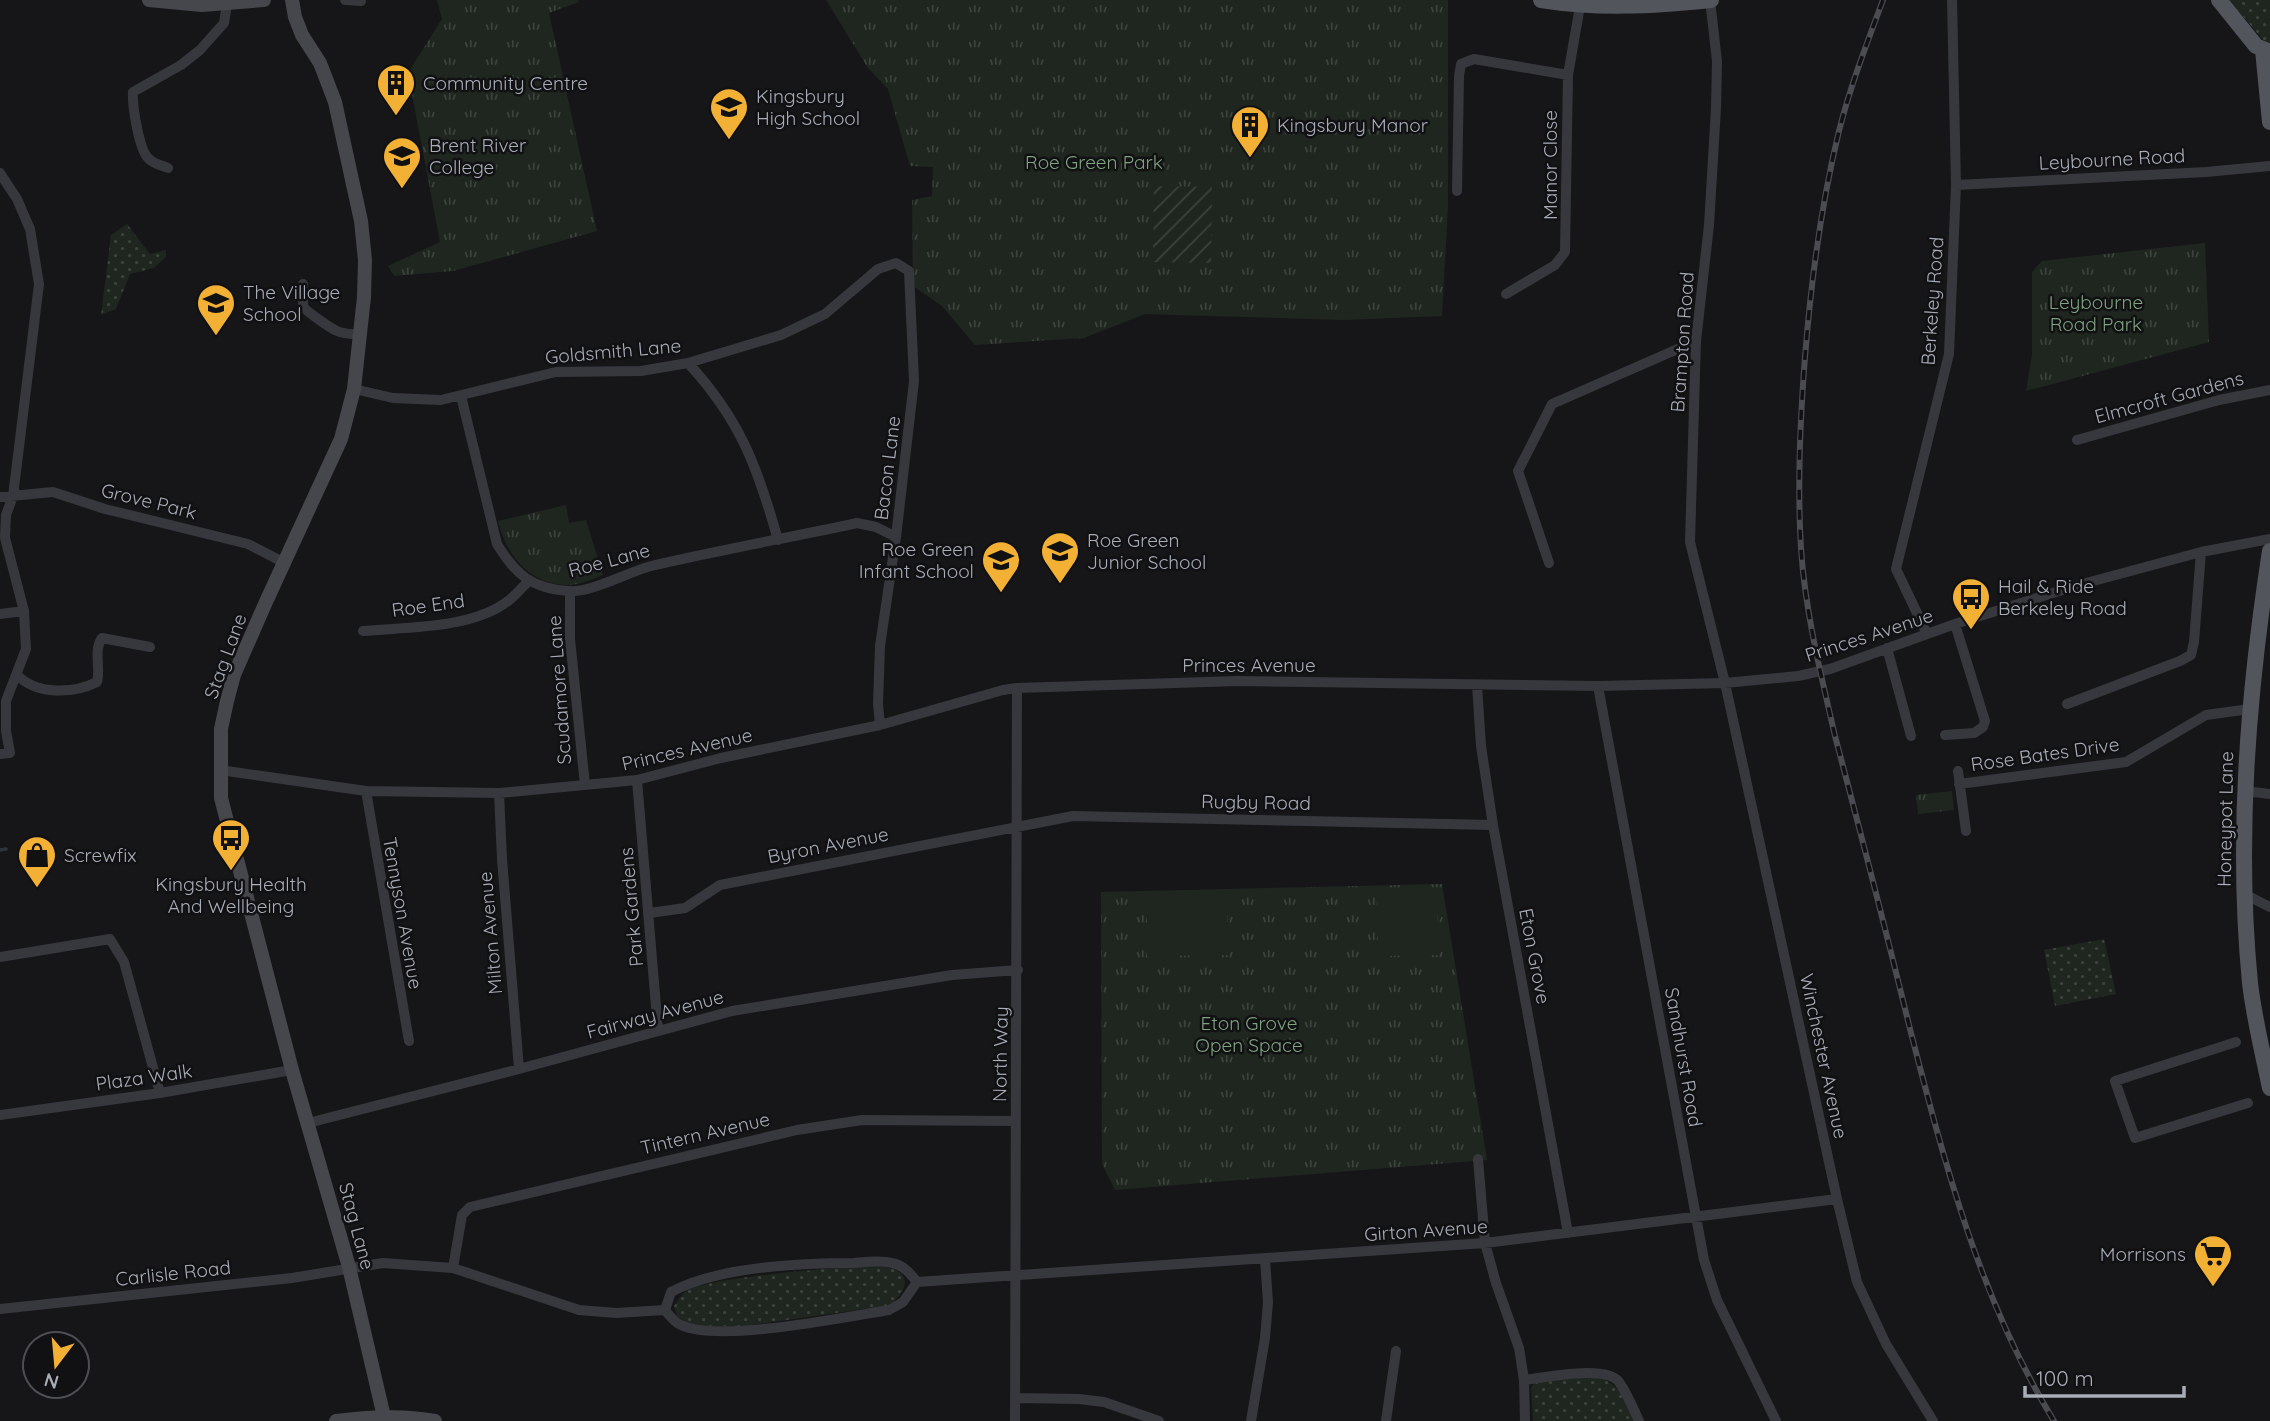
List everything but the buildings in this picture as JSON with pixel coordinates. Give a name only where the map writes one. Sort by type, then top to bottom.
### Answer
[{"type":"main road","points":[[1541,0],[1580,6],[1642,7],[1710,0]]},
{"type":"main road","points":[[2219,0],[2248,38],[2266,51],[2270,122]]},
{"type":"main road","name":"Honeypot Lane","points":[[2270,551],[2265,617],[2249,709],[2244,894],[2250,985],[2270,1088]]},
{"type":"street","points":[[149,0],[227,4],[264,0]]},
{"type":"street","name":"Stag Lane","points":[[292,0],[302,35],[330,85],[359,210],[365,260],[361,335],[354,389],[341,439],[234,675],[222,729],[221,798],[292,1070],[349,1267],[384,1419]]},
{"type":"street","points":[[345,0],[361,1]]},
{"type":"street","name":"Brampton Road","points":[[1710,0],[1717,61],[1716,108],[1709,225],[1696,341],[1690,542],[1726,683]]},
{"type":"street","name":"Berkeley Road","points":[[1927,634],[1896,569],[1950,354],[1956,185],[1952,0]]},
{"type":"street","points":[[168,168],[145,155],[138,131],[133,92],[181,65],[200,50],[224,23],[227,4]]},
{"type":"street","name":"Manor Close","points":[[1506,294],[1555,265],[1565,252],[1568,75],[1580,6]]},
{"type":"street","points":[[1457,191],[1461,64],[1474,59],[1568,75]]},
{"type":"street","name":"Leybourne Road","points":[[1956,185],[2206,172],[2270,166]]},
{"type":"street","points":[[0,173],[17,199],[30,229],[39,284],[13,496],[6,515],[5,538],[24,611],[26,649],[6,701],[6,731],[10,753],[0,754]]},
{"type":"street","name":"Goldsmith Lane","points":[[354,389],[404,399],[441,400],[556,372],[641,370],[688,363],[781,335],[825,314],[878,269],[896,263]]},
{"type":"street","name":"Bacon Lane","points":[[880,725],[880,646],[914,381],[909,271],[896,263]]},
{"type":"street","points":[[303,284],[303,307],[310,315],[324,321],[336,331],[361,335]]},
{"type":"street","points":[[1549,563],[1518,471],[1552,404],[1696,341]]},
{"type":"street","points":[[688,363],[709,386],[736,425],[763,485],[778,540]]},
{"type":"street","name":"Elmcroft Gardens","points":[[2077,440],[2219,400],[2270,390]]},
{"type":"street","points":[[461,396],[497,544],[507,562],[528,582]]},
{"type":"street","name":"Grove Park","points":[[0,497],[53,492],[105,509],[248,544],[285,563]]},
{"type":"street","name":"Roe Lane","points":[[528,582],[547,588],[578,591],[649,567],[856,523],[876,527],[896,537]]},
{"type":"street","name":"Princes Avenue","points":[[220,770],[366,791],[499,793],[637,780],[721,758],[880,725],[1017,688],[1238,681],[1598,686],[1726,683],[1798,676],[1830,669],[1955,624],[2071,587],[2201,552],[2270,539]]},
{"type":"street","points":[[2067,704],[2180,661],[2191,654],[2201,552]]},
{"type":"street","name":"Roe End","points":[[363,631],[464,620],[508,601],[528,582]]},
{"type":"street","name":"Scudamore Lane","points":[[570,592],[570,639],[584,785]]},
{"type":"street","points":[[0,614],[24,611]]},
{"type":"street","points":[[1945,735],[1974,733],[1983,727],[1985,721],[1955,624]]},
{"type":"street","points":[[17,675],[25,682],[46,691],[89,686],[97,682],[99,675],[98,648],[102,638],[150,647]]},
{"type":"street","points":[[1887,648],[1911,736]]},
{"type":"street","name":"Winchester Avenue","points":[[1726,683],[1857,1282],[1886,1344],[1933,1421]]},
{"type":"street","name":"Eton Grove","points":[[1477,685],[1481,746],[1493,825],[1568,1233]]},
{"type":"street","name":"Sandhurst Road","points":[[1598,686],[1704,1260],[1717,1300],[1776,1421]]},
{"type":"street","name":"North Way","points":[[1015,1421],[1017,688]]},
{"type":"street","name":"Rose Bates Drive","points":[[1959,784],[2126,762],[2206,715],[2249,709]]},
{"type":"street","name":"Rose Bates Drive","points":[[1958,771],[1966,831]]},
{"type":"street","name":"Park Gardens","points":[[637,780],[659,1030]]},
{"type":"street","name":"Tennyson Avenue","points":[[366,791],[409,1041]]},
{"type":"street","points":[[2245,791],[2270,794]]},
{"type":"street","name":"Milton Avenue","points":[[499,793],[519,1069]]},
{"type":"street","name":"Rugby Road","points":[[1018,825],[1073,816],[1493,825]]},
{"type":"street","name":"Byron Avenue","points":[[650,913],[685,908],[720,885],[1018,825]]},
{"type":"street","points":[[2244,894],[2270,907]]},
{"type":"street","points":[[0,957],[110,939],[124,962],[160,1093]]},
{"type":"street","name":"Fairway Avenue","points":[[308,1123],[732,1011],[952,975],[1018,970]]},
{"type":"street","points":[[2236,1042],[2115,1081],[2134,1138],[2248,1103]]},
{"type":"street","name":"Plaza Walk","points":[[0,1115],[160,1093],[292,1070]]},
{"type":"street","name":"Tintern Avenue","points":[[453,1268],[462,1215],[470,1207],[797,1130],[862,1120],[1016,1121]]},
{"type":"street","points":[[1478,1159],[1485,1243],[1519,1348],[1524,1380],[1525,1421]]},
{"type":"street","name":"Girton Avenue","points":[[918,1282],[1485,1243],[1696,1219],[1837,1199]]},
{"type":"street","points":[[1251,1421],[1265,1338],[1268,1302],[1265,1259]]},
{"type":"street","points":[[890,1262],[902,1266],[918,1282],[903,1302],[889,1310],[760,1328],[690,1328],[679,1325],[665,1310],[671,1292],[685,1284],[750,1270],[830,1263],[890,1262]]},
{"type":"street","name":"Carlisle Road","points":[[0,1309],[292,1278],[383,1263],[453,1268],[579,1310],[616,1313],[665,1310]]},
{"type":"street","points":[[1386,1421],[1396,1351]]},
{"type":"street","points":[[1524,1380],[1597,1372],[1610,1374],[1619,1380],[1639,1421]]},
{"type":"street","points":[[1014,1398],[1104,1402],[1159,1421]]},
{"type":"street","points":[[336,1421],[413,1417],[435,1421]]},
{"type":"green space","points":[[437,0],[578,0],[579,2],[549,13],[597,231],[453,271],[394,276],[388,266],[440,242],[408,73],[442,19]]},
{"type":"green space","name":"Roe Green Park","points":[[826,0],[1448,0],[1448,206],[1442,316],[1343,320],[1145,314],[1084,338],[975,345],[942,306],[913,286],[912,200],[932,196],[933,167],[910,166],[888,89],[868,68]]},
{"type":"green space","points":[[2229,0],[2270,0],[2270,43],[2263,40]]},
{"type":"green space","points":[[1154,186],[1212,187],[1211,263],[1153,262]]},
{"type":"green space","points":[[127,224],[150,254],[166,250],[166,257],[154,268],[130,274],[116,309],[101,315],[111,235]]},
{"type":"green space","name":"Leybourne Road Park","points":[[2205,243],[2209,342],[2026,391],[2032,355],[2032,272],[2042,261]]},
{"type":"green space","points":[[566,505],[569,523],[586,520],[603,575],[577,584],[562,585],[536,577],[515,559],[498,521]]},
{"type":"green space","points":[[1952,791],[1954,810],[1918,814],[1916,795]]},
{"type":"green space","name":"Eton Grove Open Space","points":[[1442,884],[1487,1160],[1115,1190],[1102,1164],[1101,892]]},
{"type":"green space","points":[[1437,895],[1438,955],[1378,956],[1377,896]]},
{"type":"green space","points":[[1227,896],[1228,955],[1147,956],[1147,897]]},
{"type":"green space","points":[[2104,939],[2116,994],[2055,1006],[2044,950]]},
{"type":"green space","points":[[874,1266],[894,1269],[904,1277],[905,1283],[900,1295],[886,1306],[745,1326],[703,1326],[686,1322],[677,1316],[674,1306],[684,1293],[712,1283]]},
{"type":"green space","points":[[1597,1376],[1617,1389],[1634,1421],[1533,1421],[1531,1388],[1534,1382]]},
{"type":"waterway","points":[[0,850],[6,849]]},
{"type":"railway","points":[[1883,0],[1843,115],[1818,243],[1807,329],[1800,429],[1799,500],[1803,572],[1814,643],[1835,736],[1951,1181],[1967,1231],[2005,1328],[2054,1421]]},
{"type":"place","name":"Community Centre","points":[[396,117]]},
{"type":"place","name":"Kingsbury High School","points":[[729,141]]},
{"type":"place","name":"Kingsbury Manor","points":[[1250,159]]},
{"type":"place","name":"Brent River College","points":[[402,190]]},
{"type":"place","name":"The Village School","points":[[216,337]]},
{"type":"place","name":"Roe Green Junior School","points":[[1060,585]]},
{"type":"place","name":"Roe Green Infant School","points":[[1001,594]]},
{"type":"place","name":"Hail & Ride Berkeley Road","points":[[1971,631]]},
{"type":"place","name":"Kingsbury Health And Wellbeing","points":[[231,872]]},
{"type":"place","name":"Screwfix","points":[[37,889]]},
{"type":"place","name":"Morrisons","points":[[2213,1288]]}]
